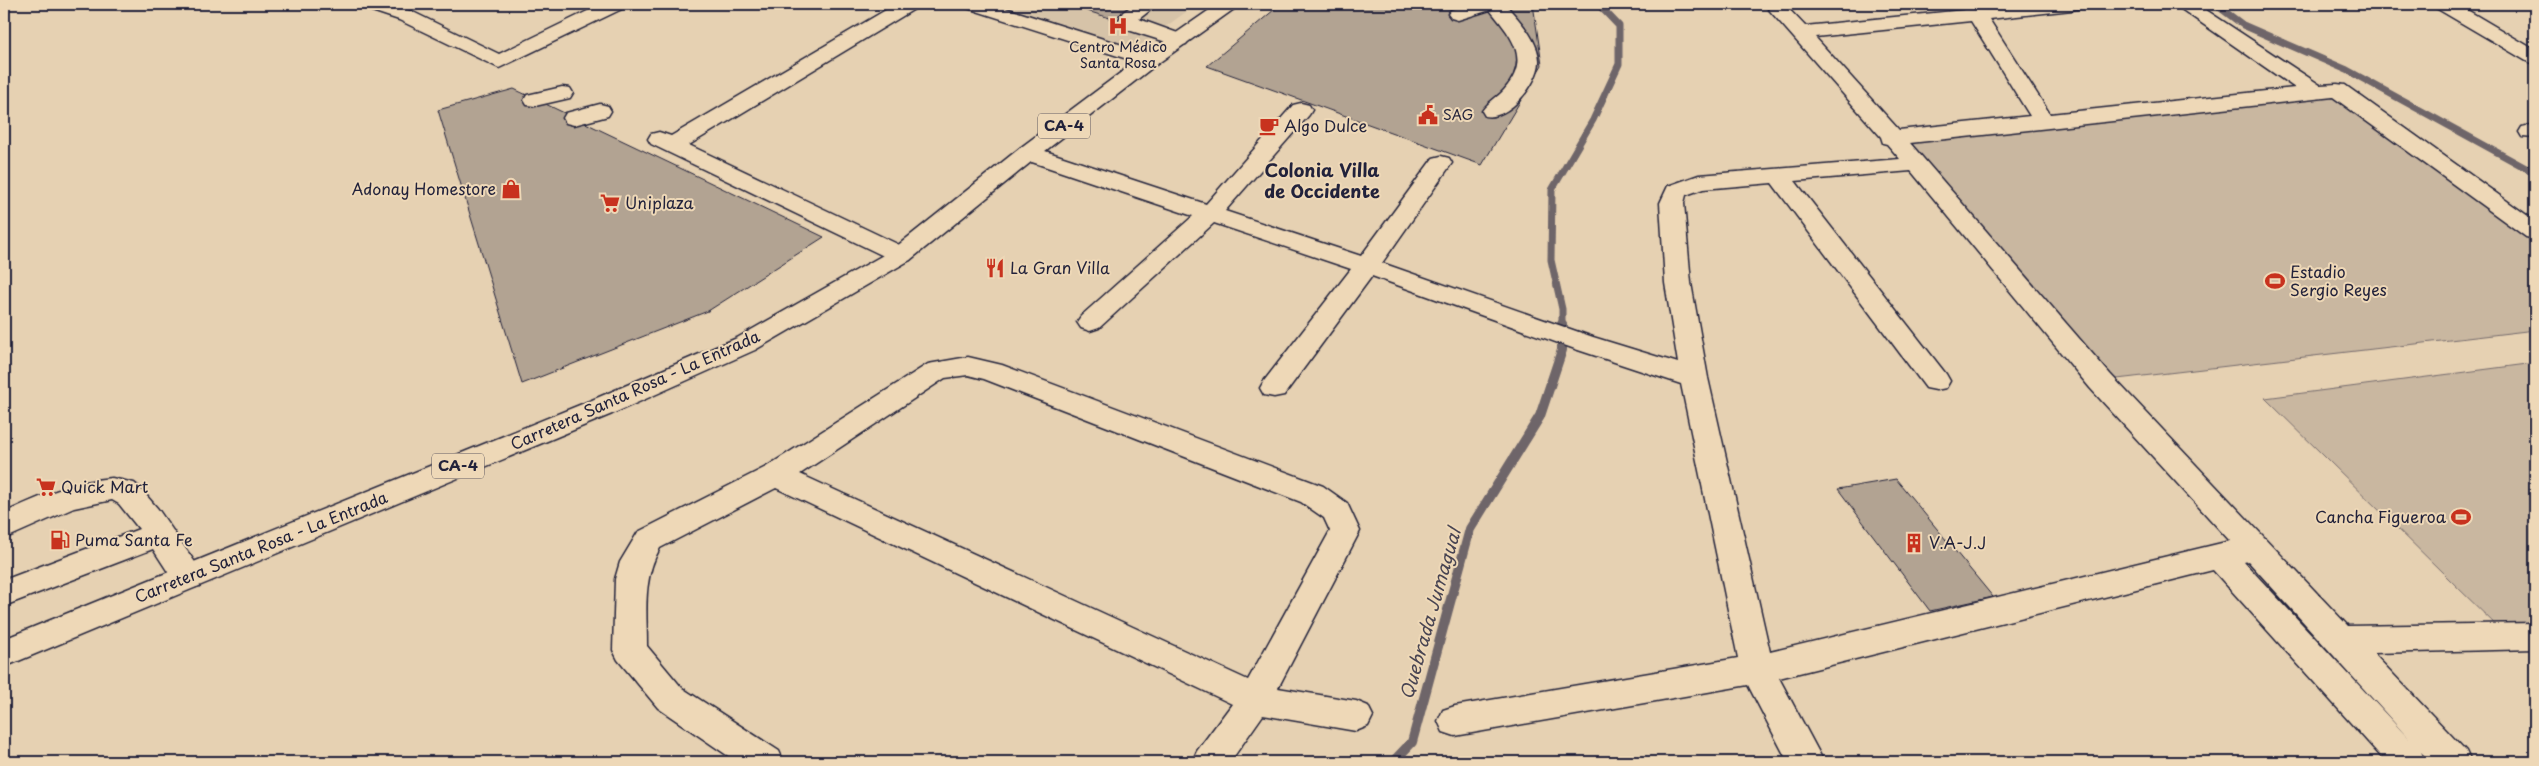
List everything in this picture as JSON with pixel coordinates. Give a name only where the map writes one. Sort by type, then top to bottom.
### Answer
[{"type":"street","points":[[370,4],[406,16],[498,62],[617,4]]},
{"type":"street","points":[[901,254],[664,141],[909,4]]},
{"type":"street","points":[[974,4],[1150,60]]},
{"type":"street","points":[[1148,4],[1130,16],[1129,20],[1131,23],[1179,40]]},
{"type":"street","name":"Carretera Santa Rosa - La Entrada","points":[[4,653],[602,407],[746,344],[901,254],[1028,153],[1150,60],[1228,4]]},
{"type":"street","points":[[1458,14],[1488,4]]},
{"type":"street","points":[[1493,111],[1516,93],[1531,66],[1528,50],[1509,20],[1495,4]]},
{"type":"street","points":[[1774,4],[1891,138],[1917,164],[2100,381],[2256,547],[2453,762]]},
{"type":"street","points":[[1799,33],[1973,9],[2072,4]]},
{"type":"street","points":[[2184,4],[2317,92]]},
{"type":"street","points":[[2443,4],[2535,58]]},
{"type":"street","points":[[1973,9],[2045,123]]},
{"type":"street","points":[[509,69],[558,44]]},
{"type":"street","points":[[1891,138],[2045,123],[2337,90],[2535,232]]},
{"type":"street","points":[[535,100],[562,93]]},
{"type":"street","points":[[1090,322],[1210,214],[1301,110]]},
{"type":"street","points":[[574,118],[600,111]]},
{"type":"street","points":[[1028,153],[1584,343],[1694,378]]},
{"type":"street","points":[[1274,388],[1366,267],[1441,163]]},
{"type":"street","points":[[1806,762],[1757,669],[1694,378],[1678,283],[1672,203],[1676,190],[1699,182],[1917,164]]},
{"type":"street","points":[[1778,175],[1936,381]]},
{"type":"street","points":[[766,762],[670,698],[630,650],[631,579],[636,562],[649,540],[776,475],[938,370],[968,366],[1001,376],[1312,494],[1336,511],[1345,531],[1255,699],[1210,762]]},
{"type":"street","points":[[776,475],[1255,699],[1356,716]]},
{"type":"street","points":[[4,527],[20,517],[96,490],[115,488],[125,492],[159,534],[188,577]]},
{"type":"street","points":[[4,593],[159,534]]},
{"type":"street","points":[[1456,721],[1757,669],[2256,547]]},
{"type":"street","points":[[2218,555],[2408,762]]},
{"type":"street","points":[[2342,640],[2535,636]]},
{"type":"shaded area","name":"Centro Médico Santa Rosa","points":[[1002,4],[1197,4],[1136,48]]},
{"type":"shaded area","name":"Estadio Sergio Reyes","points":[[2337,90],[2535,232],[2535,330],[2100,381],[1891,138]]},
{"type":"shaded area","name":"Cancha Figueroa","points":[[2535,363],[2535,635],[2507,636],[2265,398]]},
{"type":"building","points":[[1065,4],[1135,4],[1113,19]]},
{"type":"building","name":"SAG","points":[[1281,4],[1533,4],[1542,65],[1482,165],[1207,66]]},
{"type":"building","name":"Uniplaza","points":[[514,89],[824,237],[708,311],[522,384],[438,110]]},
{"type":"building","name":"V.A-J.J","points":[[1896,479],[1993,597],[1930,611],[1838,489]]},
{"type":"waterway","name":"Quebrada Jumagual","points":[[1393,762],[1412,742],[1470,529],[1540,416],[1562,350],[1562,309],[1551,260],[1552,190],[1593,120],[1619,64],[1619,26],[1598,4]]},
{"type":"waterway","points":[[2215,4],[2243,25],[2347,70],[2535,173]]},
{"type":"place","name":"Centro Médico Santa Rosa","points":[[1118,26]]},
{"type":"place","name":"SAG","points":[[1428,115]]},
{"type":"place","name":"Algo Dulce","points":[[1269,126]]},
{"type":"place","name":"Adonay Homestore","points":[[511,189]]},
{"type":"place","name":"Uniplaza","points":[[610,203]]},
{"type":"place","name":"La Gran Villa","points":[[995,268]]},
{"type":"place","name":"Estadio Sergio Reyes","points":[[2275,281]]},
{"type":"place","name":"Quick Mart","points":[[46,487]]},
{"type":"place","name":"Cancha Figueroa","points":[[2461,517]]},
{"type":"place","name":"Puma Santa Fe","points":[[60,540]]},
{"type":"place","name":"V.A-J.J","points":[[1914,543]]},
{"type":"district","name":"Colonia Villa de Occidente","points":[[1322,181]]}]
